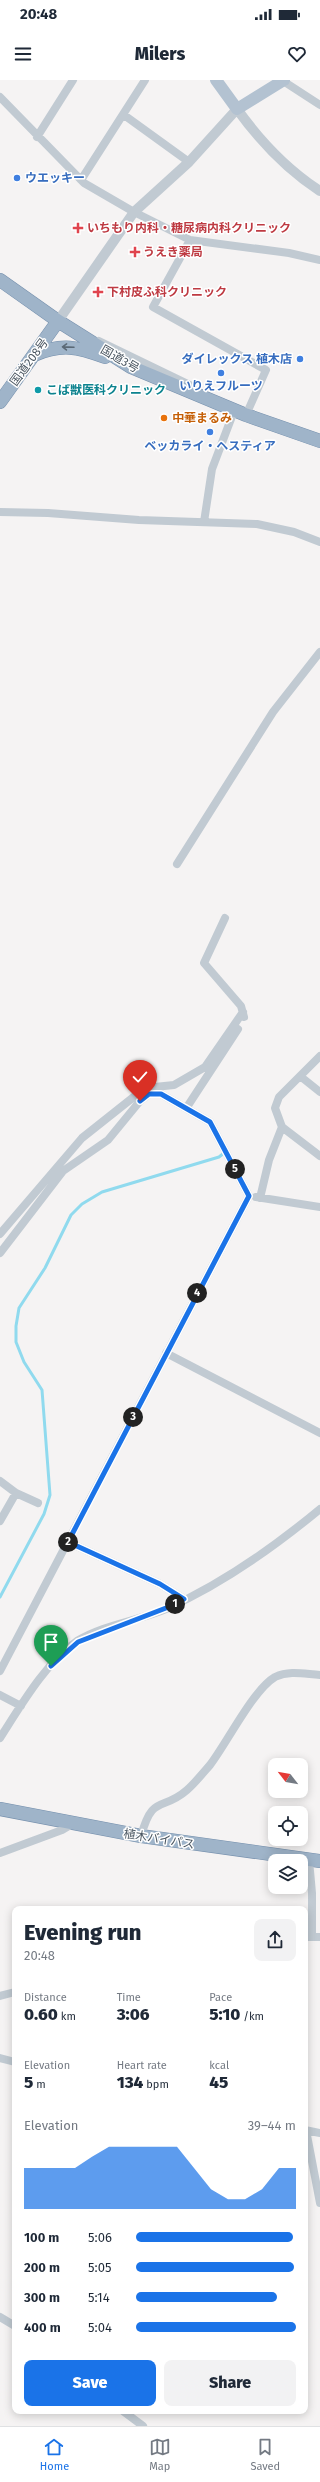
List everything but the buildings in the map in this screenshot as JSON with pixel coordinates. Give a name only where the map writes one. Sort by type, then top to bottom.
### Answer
[{"type":"highway","name":"国道3号","points":[[0,280],[58,321],[131,367],[240,413],[320,441]]},
{"type":"highway","name":"国道208号","points":[[0,402],[58,321]]},
{"type":"highway","points":[[34,355],[58,347],[74,347],[131,367]]},
{"type":"highway","name":"植木バイパス","points":[[0,1809],[141,1836],[315,1861]]},
{"type":"main road","points":[[216,80],[237,109],[284,80]]},
{"type":"street","points":[[37,137],[73,80]]},
{"type":"street","points":[[81,180],[145,80]]},
{"type":"street","points":[[284,80],[320,105]]},
{"type":"street","points":[[0,98],[81,180],[134,212],[190,240],[288,253],[320,260]]},
{"type":"street","points":[[251,403],[244,406],[213,396],[58,321],[134,212],[189,162],[237,109],[273,154],[300,178],[320,191]]},
{"type":"street","points":[[124,115],[189,162]]},
{"type":"street","points":[[190,240],[153,307],[266,370],[251,403],[240,413],[212,469],[204,522]]},
{"type":"street","points":[[0,512],[256,524],[294,532],[320,542]]},
{"type":"street","points":[[177,864],[273,712],[320,652]]},
{"type":"street","points":[[187,1107],[245,1018],[241,1006],[204,963],[225,918]]},
{"type":"street","points":[[0,1234],[82,1138],[145,1088],[174,1085],[206,1066],[243,1012]]},
{"type":"street","points":[[320,1056],[279,1098],[275,1108],[282,1127],[320,1156]]},
{"type":"street","points":[[300,1076],[320,1092]]},
{"type":"street","points":[[0,1253],[63,1171],[108,1140],[140,1101],[149,1094],[161,1094],[187,1107],[210,1122],[249,1196]]},
{"type":"street","points":[[260,1198],[269,1160],[282,1127]]},
{"type":"street","points":[[249,1196],[320,1207]]},
{"type":"street","points":[[0,1671],[249,1196]]},
{"type":"street","points":[[166,1353],[320,1433]]},
{"type":"street","points":[[0,1481],[16,1493],[38,1503]]},
{"type":"street","points":[[0,1521],[16,1493]]},
{"type":"street","points":[[0,1738],[21,1706],[51,1666],[78,1642],[166,1608],[184,1599],[265,1553],[320,1509]]},
{"type":"street","points":[[68,1542],[160,1584],[184,1599]]},
{"type":"street","points":[[141,1836],[146,1819],[155,1806],[187,1790],[210,1764],[266,1686],[274,1678],[289,1672],[320,1675]]},
{"type":"street","points":[[0,1694],[21,1706]]},
{"type":"street","points":[[0,1854],[62,1830],[72,1824]]},
{"type":"street","points":[[312,1937],[312,1893],[315,1861]]},
{"type":"street","points":[[0,1996],[12,1993]]},
{"type":"street","points":[[0,2058],[12,2061]]},
{"type":"street","points":[[308,2131],[320,2133]]},
{"type":"street","points":[[308,2145],[320,2203]]},
{"type":"street","points":[[0,2317],[12,2324]]},
{"type":"street","points":[[127,2414],[143,2426]]},
{"type":"waterway","points":[[0,1597],[44,1514],[50,1495],[42,1390],[24,1362],[16,1342],[16,1326],[19,1308],[45,1268],[71,1215],[82,1204],[102,1192],[219,1157],[224,1153]]},
{"type":"place","name":"ウエッキー","points":[[17,178]]},
{"type":"place","name":"いちもり内科・糖尿病内科クリニック","points":[[78,228]]},
{"type":"place","name":"うえき薬局","points":[[135,252]]},
{"type":"place","name":"下村皮ふ科クリニック","points":[[98,292]]},
{"type":"place","name":"ダイレックス 植木店","points":[[300,359]]},
{"type":"place","name":"いりえフルーツ","points":[[221,373]]},
{"type":"place","name":"こば獣医科クリニック","points":[[38,390]]},
{"type":"place","name":"中華まるみ","points":[[164,418]]},
{"type":"place","name":"ベッカライ・ヘスティア","points":[[210,432]]},
{"type":"route","points":[[51,1666],[63,1653],[78,1642],[92,1635],[166,1608],[184,1599],[160,1584],[68,1542],[249,1196],[210,1122],[187,1107],[161,1094],[149,1094],[140,1101]]}]
